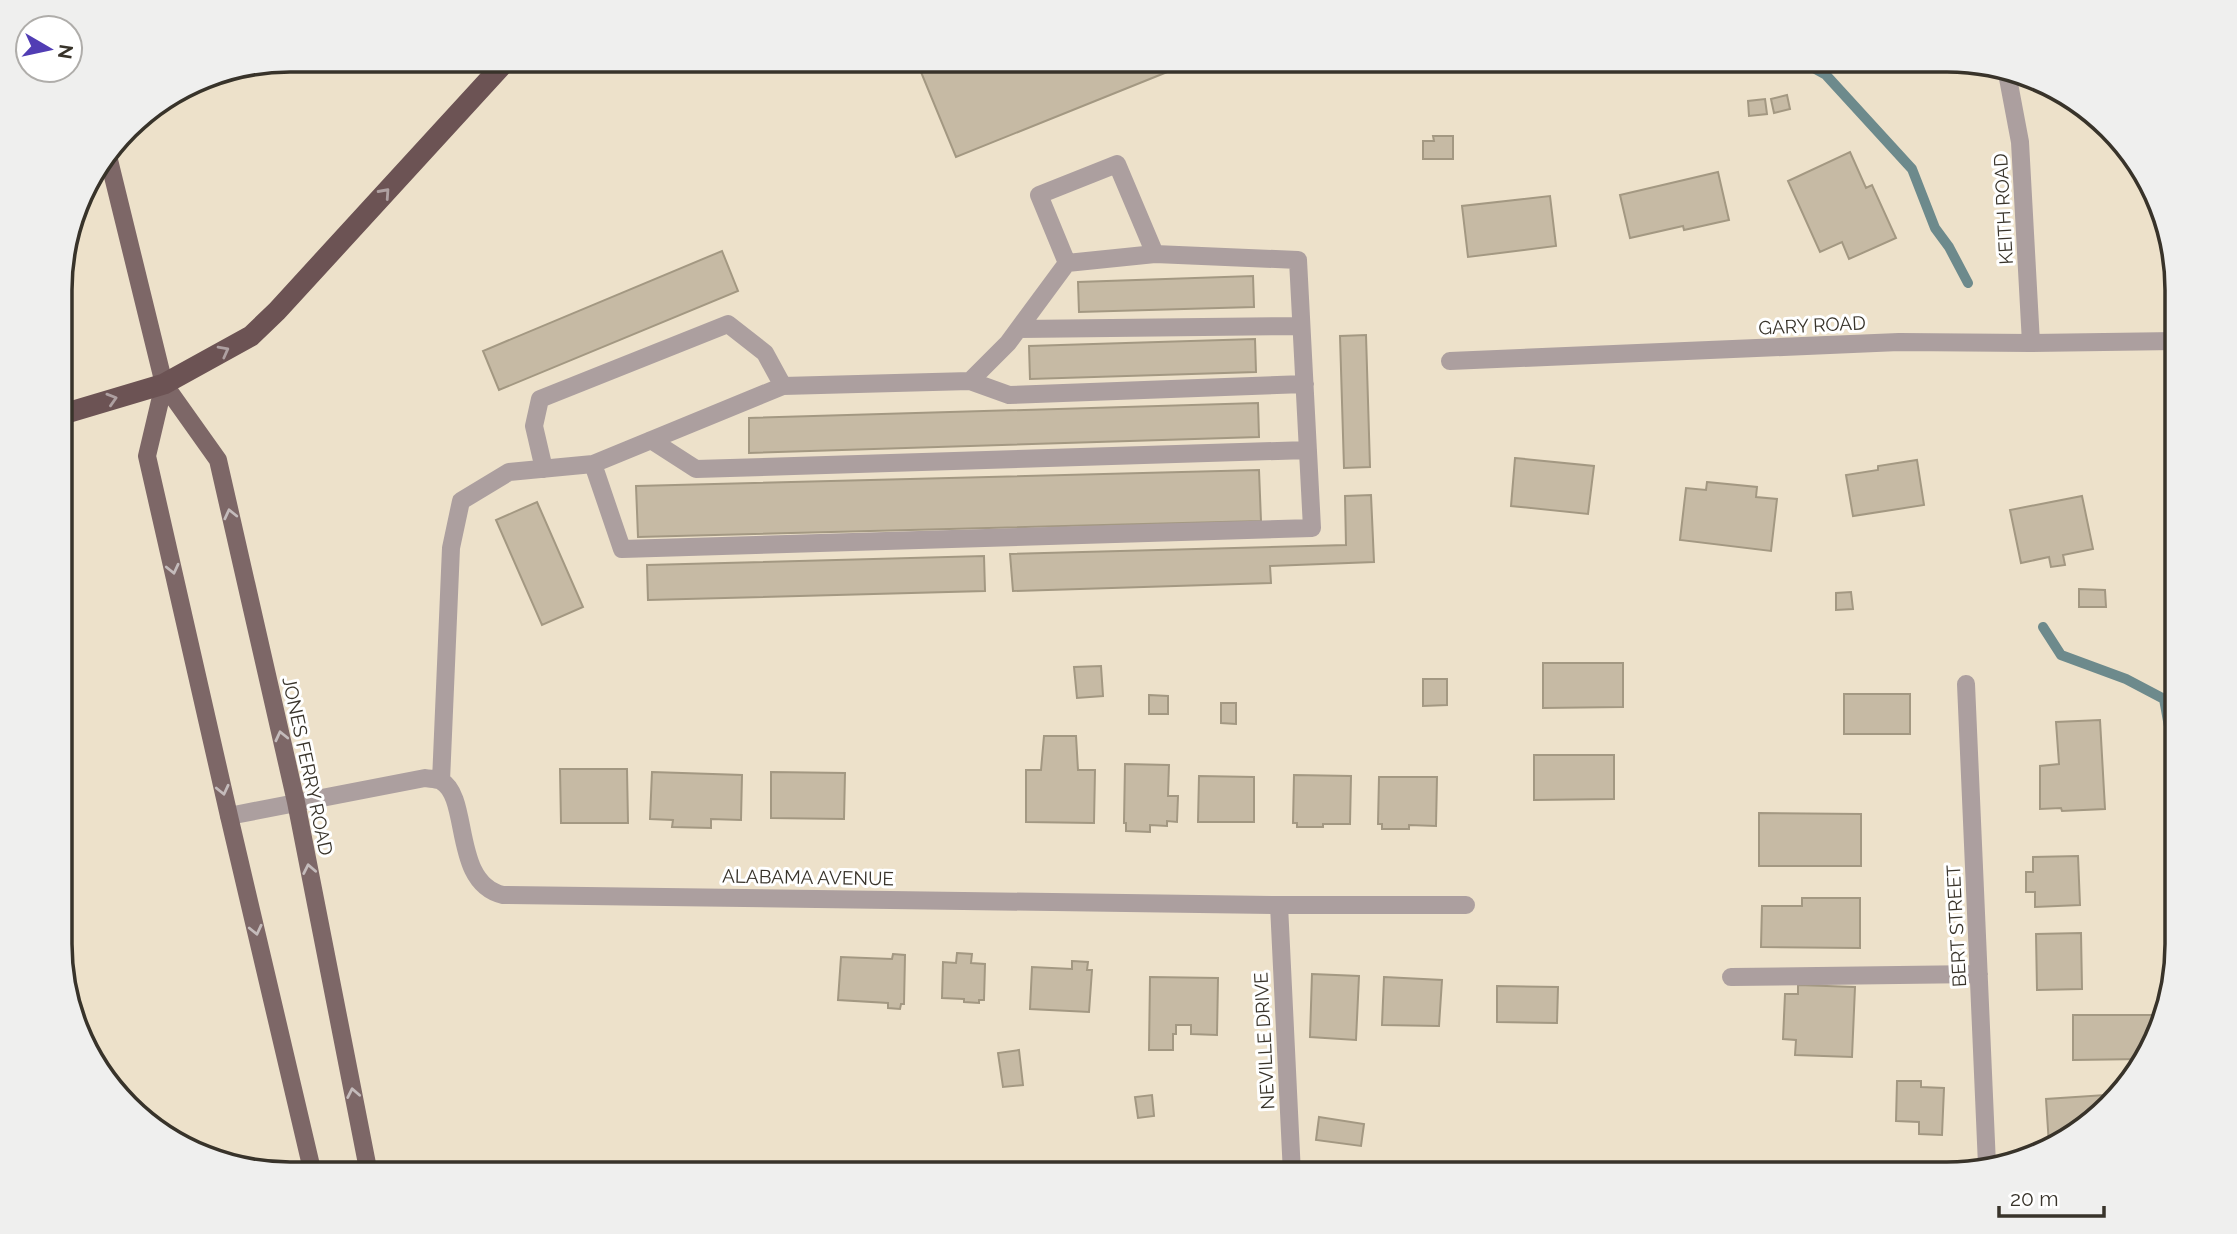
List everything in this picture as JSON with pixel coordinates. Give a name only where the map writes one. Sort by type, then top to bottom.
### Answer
[{"type":"highway","points":[[72,411],[164,384],[251,336],[496,72]]},
{"type":"main road","name":"JONES FERRY ROAD","points":[[111,167],[164,384],[218,460],[296,803],[367,1162]]},
{"type":"main road","name":"JONES FERRY ROAD","points":[[164,384],[147,456],[310,1162]]},
{"type":"street","name":"KEITH ROAD","points":[[2008,80],[2020,142],[2031,343]]},
{"type":"street","points":[[1067,263],[1039,195],[1117,164],[1155,254]]},
{"type":"street","points":[[593,464],[622,549],[1312,528],[1298,260],[1155,254],[1067,263],[1019,329],[971,381]]},
{"type":"street","points":[[544,469],[534,426],[540,399],[728,324],[765,353],[783,386]]},
{"type":"street","points":[[1019,329],[1301,326]]},
{"type":"street","name":"GARY ROAD","points":[[1450,362],[1899,342],[2165,341]]},
{"type":"street","points":[[229,816],[425,778],[442,781],[451,548],[461,501],[509,472],[593,464],[783,386],[971,381],[1009,395],[1305,384]]},
{"type":"street","points":[[651,440],[696,469],[1308,450]]},
{"type":"street","name":"BERT STREET","points":[[1966,684],[1987,1158]]},
{"type":"street","name":"ALABAMA AVENUE","points":[[442,781],[452,792],[475,874],[491,892],[503,895],[1466,905]]},
{"type":"street","name":"NEVILLE DRIVE","points":[[1279,905],[1291,1162]]},
{"type":"street","points":[[1731,977],[1979,974]]},
{"type":"building","points":[[921,72],[1167,72],[956,157]]},
{"type":"building","points":[[1787,95],[1790,109],[1774,113],[1771,99]]},
{"type":"building","points":[[1765,99],[1767,114],[1749,116],[1748,101]]},
{"type":"building","points":[[1433,136],[1453,136],[1453,159],[1423,159],[1423,141],[1434,141]]},
{"type":"building","points":[[1850,152],[1866,188],[1872,185],[1896,238],[1849,259],[1842,242],[1820,252],[1788,181]]},
{"type":"building","points":[[1718,172],[1729,220],[1684,230],[1683,226],[1630,238],[1620,195]]},
{"type":"building","points":[[1550,196],[1556,246],[1468,257],[1462,206]]},
{"type":"building","points":[[722,251],[738,291],[499,390],[483,351]]},
{"type":"building","points":[[1253,276],[1254,307],[1079,312],[1078,282]]},
{"type":"building","points":[[1366,335],[1370,467],[1344,468],[1340,336]]},
{"type":"building","points":[[1255,339],[1256,372],[1030,379],[1029,346]]},
{"type":"building","points":[[1258,403],[1259,437],[749,453],[749,418]]},
{"type":"building","points":[[1515,458],[1594,466],[1588,514],[1511,506]]},
{"type":"building","points":[[1917,460],[1924,505],[1853,516],[1846,475],[1878,470],[1878,466]]},
{"type":"building","points":[[1259,470],[1261,521],[638,537],[636,486]]},
{"type":"building","points":[[1707,482],[1757,487],[1756,497],[1777,499],[1771,551],[1680,540],[1686,488],[1706,490]]},
{"type":"building","points":[[1371,495],[1374,562],[1270,566],[1271,583],[1013,591],[1010,554],[1346,545],[1345,496]]},
{"type":"building","points":[[2082,496],[2093,549],[2063,555],[2065,565],[2051,567],[2049,557],[2021,563],[2010,510]]},
{"type":"building","points":[[537,502],[583,607],[542,625],[496,520]]},
{"type":"building","points":[[984,556],[985,591],[648,600],[647,565]]},
{"type":"building","points":[[2079,589],[2105,590],[2106,607],[2079,607]]},
{"type":"building","points":[[1851,592],[1853,609],[1836,610],[1836,593]]},
{"type":"building","points":[[1543,663],[1623,663],[1623,707],[1543,708]]},
{"type":"building","points":[[1101,666],[1103,696],[1077,698],[1074,667]]},
{"type":"building","points":[[1423,679],[1447,679],[1447,705],[1423,706]]},
{"type":"building","points":[[1844,694],[1910,694],[1910,734],[1844,734]]},
{"type":"building","points":[[1149,695],[1168,696],[1168,714],[1149,714]]},
{"type":"building","points":[[1221,703],[1236,703],[1236,724],[1221,723]]},
{"type":"building","points":[[2100,720],[2105,809],[2040,809],[2040,766],[2059,764],[2056,722]]},
{"type":"building","points":[[1044,736],[1076,736],[1078,770],[1095,770],[1094,823],[1026,822],[1026,770],[1041,770]]},
{"type":"building","points":[[1534,755],[1614,755],[1614,799],[1534,800]]},
{"type":"building","points":[[1125,764],[1169,765],[1168,796],[1178,796],[1177,822],[1167,821],[1167,826],[1150,825],[1150,832],[1126,831]]},
{"type":"building","points":[[560,769],[627,769],[628,823],[561,823]]},
{"type":"building","points":[[652,772],[742,775],[741,820],[711,819],[711,828],[672,827],[673,820],[650,819]]},
{"type":"building","points":[[771,772],[845,773],[844,819],[771,818]]},
{"type":"building","points":[[1294,775],[1351,776],[1350,824],[1297,827],[1297,823],[1293,823]]},
{"type":"building","points":[[1199,776],[1254,777],[1254,822],[1198,822]]},
{"type":"building","points":[[1379,777],[1437,777],[1436,826],[1409,825],[1409,829],[1382,829],[1382,824],[1378,824]]},
{"type":"building","points":[[1759,813],[1861,814],[1861,866],[1759,866]]},
{"type":"building","points":[[2078,856],[2080,905],[2035,907],[2035,892],[2026,892],[2026,872],[2033,872],[2033,857]]},
{"type":"building","points":[[1802,898],[1860,898],[1860,948],[1761,947],[1762,906],[1802,906]]},
{"type":"building","points":[[2081,933],[2082,989],[2037,990],[2036,934]]},
{"type":"building","points":[[957,953],[972,954],[971,963],[985,964],[984,1000],[979,1000],[979,1003],[942,998],[943,962],[956,963]]},
{"type":"building","points":[[893,954],[905,955],[904,1004],[901,1004],[900,1009],[888,1008],[888,1003],[838,1000],[841,957],[892,959]]},
{"type":"building","points":[[1072,961],[1088,962],[1087,970],[1092,970],[1089,1012],[1030,1009],[1032,967],[1072,969]]},
{"type":"building","points":[[1312,974],[1359,976],[1356,1040],[1310,1037]]},
{"type":"building","points":[[1150,977],[1218,978],[1217,1035],[1191,1034],[1191,1025],[1176,1025],[1173,1050],[1149,1050]]},
{"type":"building","points":[[1384,977],[1442,980],[1439,1026],[1382,1025]]},
{"type":"building","points":[[1798,985],[1855,987],[1852,1057],[1795,1055],[1796,1040],[1783,1039],[1785,994],[1798,994]]},
{"type":"building","points":[[1497,986],[1558,987],[1557,1023],[1497,1022]]},
{"type":"building","points":[[2073,1015],[2152,1015],[2143,1041],[2132,1059],[2073,1060]]},
{"type":"building","points":[[1019,1050],[1023,1085],[1003,1087],[998,1053]]},
{"type":"building","points":[[1897,1081],[1921,1081],[1921,1087],[1944,1088],[1942,1135],[1919,1134],[1919,1122],[1896,1121]]},
{"type":"building","points":[[1152,1095],[1154,1116],[1138,1118],[1135,1097]]},
{"type":"building","points":[[2104,1095],[2091,1108],[2048,1137],[2046,1099]]},
{"type":"building","points":[[1319,1117],[1364,1124],[1361,1146],[1316,1140]]},
{"type":"waterway","points":[[1821,72],[1912,169],[1935,228],[1949,247],[1968,283]]},
{"type":"waterway","points":[[2043,627],[2061,655],[2126,679],[2164,699],[2165,704]]}]
